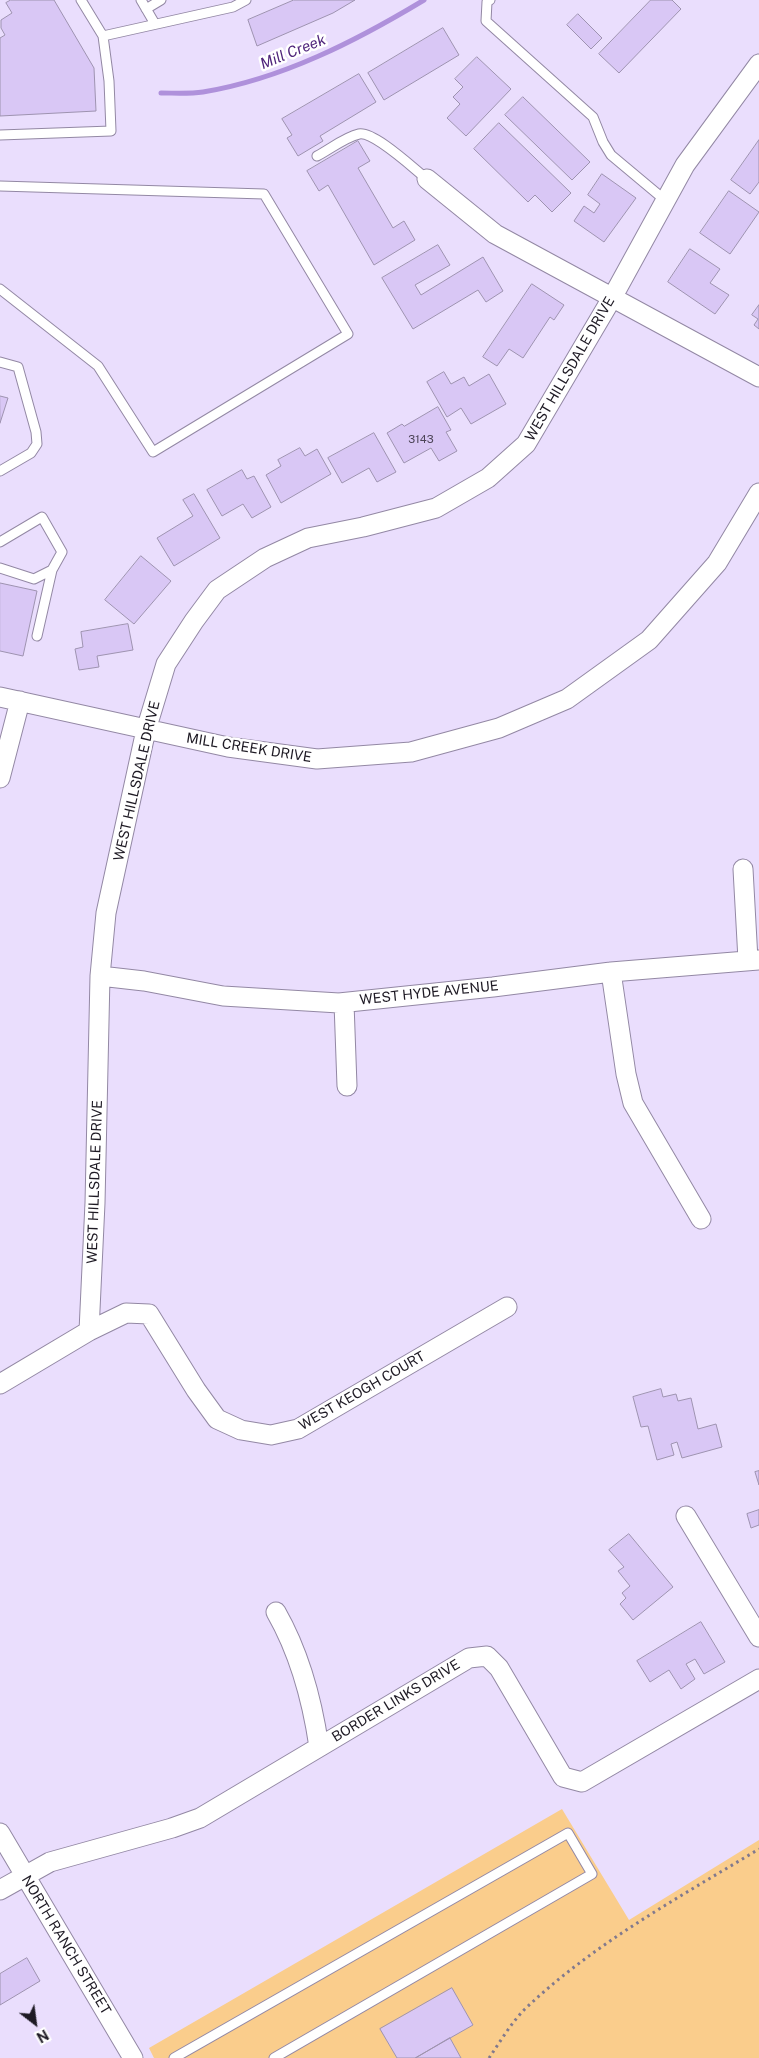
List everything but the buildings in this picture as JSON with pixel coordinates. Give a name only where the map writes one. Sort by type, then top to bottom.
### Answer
[{"type":"street","name":"WEST HILLSDALE DRIVE","points":[[89,1331],[95,1203],[100,976],[106,913],[146,730],[166,664],[217,590],[265,558],[308,538],[436,508],[488,478],[526,444],[612,298],[685,165],[759,64]]},
{"type":"street","points":[[427,179],[495,234],[759,377]]},
{"type":"street","name":"MILL CREEK DRIVE","points":[[0,697],[228,747],[317,758],[411,752],[499,728],[567,699],[649,640],[717,563],[759,493]]},
{"type":"street","points":[[0,778],[20,702]]},
{"type":"street","points":[[743,869],[753,960]]},
{"type":"street","name":"WEST HYDE AVENUE","points":[[100,976],[144,981],[224,996],[344,1002],[493,987],[611,972],[753,960]]},
{"type":"street","points":[[611,972],[626,1074],[633,1103],[701,1219]]},
{"type":"street","points":[[344,1002],[347,1086]]},
{"type":"street","name":"WEST KEOGH COURT","points":[[89,1331],[126,1313],[149,1314],[196,1390],[217,1419],[241,1430],[271,1435],[298,1428],[507,1308]]},
{"type":"street","points":[[0,1384],[89,1331]]},
{"type":"street","points":[[686,1516],[759,1637]]},
{"type":"street","points":[[276,1612],[292,1640],[306,1681],[319,1747]]},
{"type":"street","name":"BORDER LINKS DRIVE","points":[[0,1890],[50,1862],[172,1828],[200,1818],[469,1658],[487,1656],[499,1668],[563,1777],[582,1782],[759,1679]]},
{"type":"street","name":"NORTH RANCH STREET","points":[[0,1833],[133,2058]]},
{"type":"lane","points":[[0,135],[111,131],[109,81],[103,36],[81,0]]},
{"type":"lane","points":[[141,0],[155,24]]},
{"type":"lane","points":[[146,9],[161,0]]},
{"type":"lane","points":[[103,36],[233,7],[246,0]]},
{"type":"lane","points":[[490,0],[487,2],[486,22],[593,117],[603,142],[618,164],[666,200]]},
{"type":"lane","points":[[317,156],[358,134],[367,135],[391,150],[427,179]]},
{"type":"lane","points":[[0,186],[264,194],[348,334],[153,452],[98,366],[0,289]]},
{"type":"lane","points":[[0,362],[18,367],[36,432],[37,444],[31,453],[0,471]]},
{"type":"lane","points":[[0,542],[42,518],[62,552],[52,570],[36,636]]},
{"type":"lane","points":[[0,568],[34,579],[52,570]]},
{"type":"lane","points":[[174,2058],[568,1833],[592,1874],[274,2058]]},
{"type":"path","points":[[488,2058],[523,2011],[554,1984],[624,1930],[759,1849]]},
{"type":"shaded area","points":[[562,1809],[629,1920],[759,1840],[759,2058],[154,2058],[149,2048]]},
{"type":"waterway","name":"Mill Creek","points":[[161,93],[203,92],[232,86],[290,68],[345,44],[424,0]]}]
